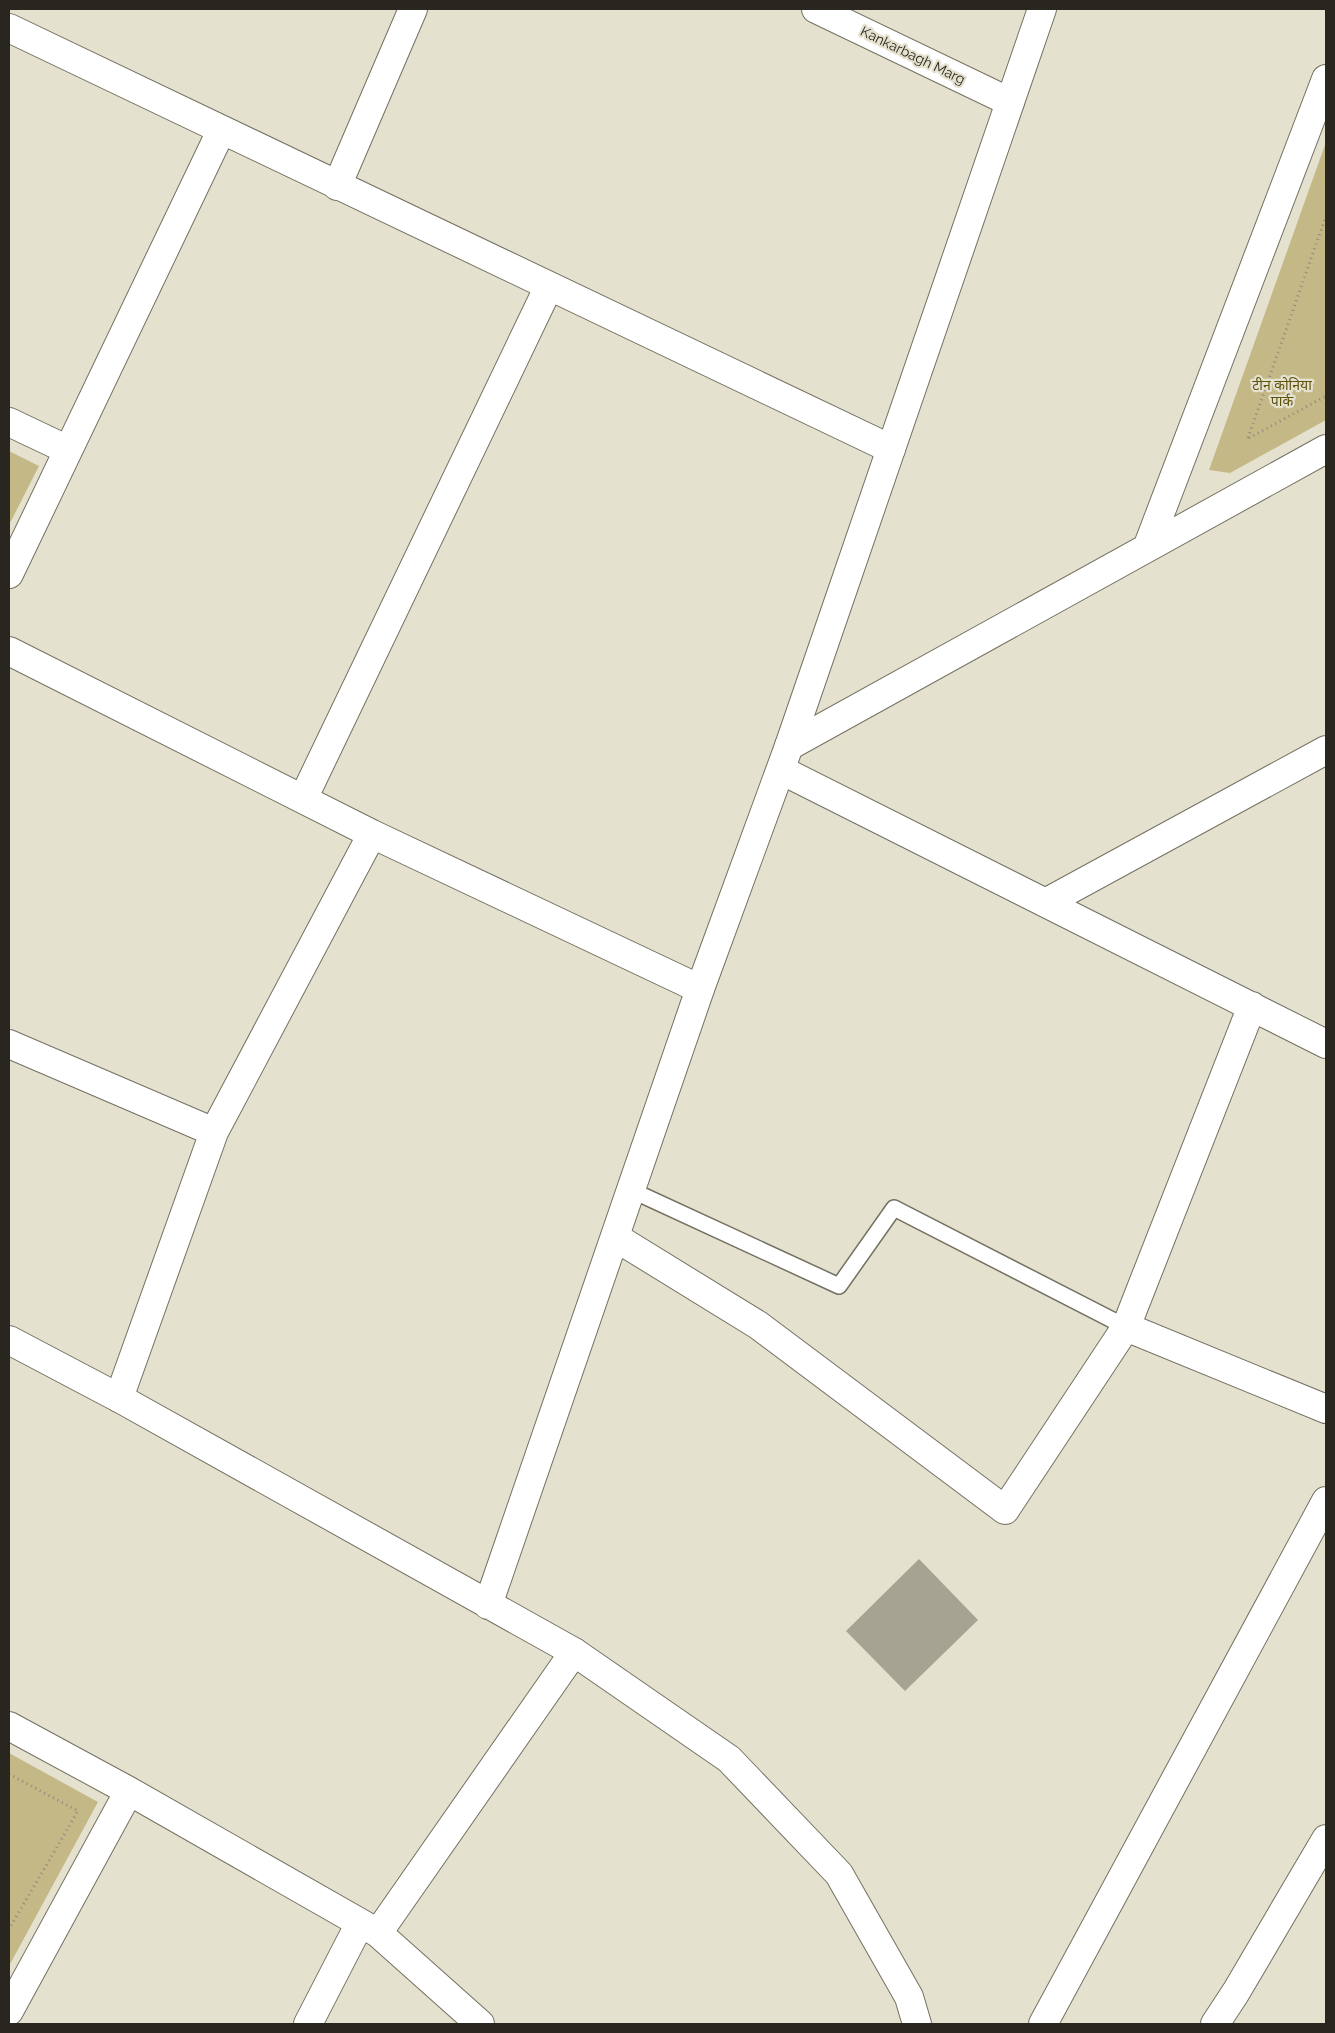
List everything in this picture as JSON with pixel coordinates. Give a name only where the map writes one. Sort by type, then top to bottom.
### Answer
[{"type":"street","points":[[338,186],[413,9]]},
{"type":"street","name":"Kankarbagh Marg","points":[[816,9],[1010,102]]},
{"type":"street","points":[[488,1605],[700,989],[785,758],[1042,9]]},
{"type":"street","points":[[9,28],[221,131],[891,449]]},
{"type":"street","points":[[1147,548],[1326,79]]},
{"type":"street","points":[[9,574],[221,131]]},
{"type":"street","points":[[303,799],[549,286]]},
{"type":"street","points":[[9,422],[68,450]]},
{"type":"street","points":[[785,758],[1147,548],[1326,449]]},
{"type":"street","points":[[9,651],[372,834],[700,989]]},
{"type":"street","points":[[1047,902],[1323,755]]},
{"type":"street","points":[[785,758],[1047,902],[1326,1044]]},
{"type":"street","points":[[119,1398],[214,1132],[372,834]]},
{"type":"street","points":[[615,1237],[758,1324],[1005,1510],[1126,1326],[1252,1006]]},
{"type":"street","points":[[9,1044],[214,1132]]},
{"type":"street","points":[[1126,1326],[1326,1409]]},
{"type":"street","points":[[9,1340],[119,1398],[574,1652],[729,1759],[839,1874],[909,1997],[917,2024]]},
{"type":"street","points":[[1043,2024],[1326,1501]]},
{"type":"street","points":[[308,2024],[369,1928],[574,1652]]},
{"type":"street","points":[[9,1726],[130,1791],[369,1928],[480,2024]]},
{"type":"street","points":[[9,2011],[130,1791]]},
{"type":"street","points":[[1215,2024],[1236,1992],[1326,1839]]},
{"type":"lane","points":[[631,1190],[839,1286],[894,1208],[1126,1326]]},
{"type":"path","points":[[1326,216],[1248,438],[1326,396]]},
{"type":"path","points":[[9,1774],[78,1811],[9,1929]]},
{"type":"green space","name":"टीन कोनिया पार्क","points":[[1326,142],[1326,420],[1230,473],[1209,470]]},
{"type":"green space","points":[[9,451],[39,466],[9,525]]},
{"type":"green space","points":[[9,1753],[98,1802],[9,1966]]},
{"type":"building","points":[[919,1559],[978,1620],[905,1691],[846,1631]]}]
